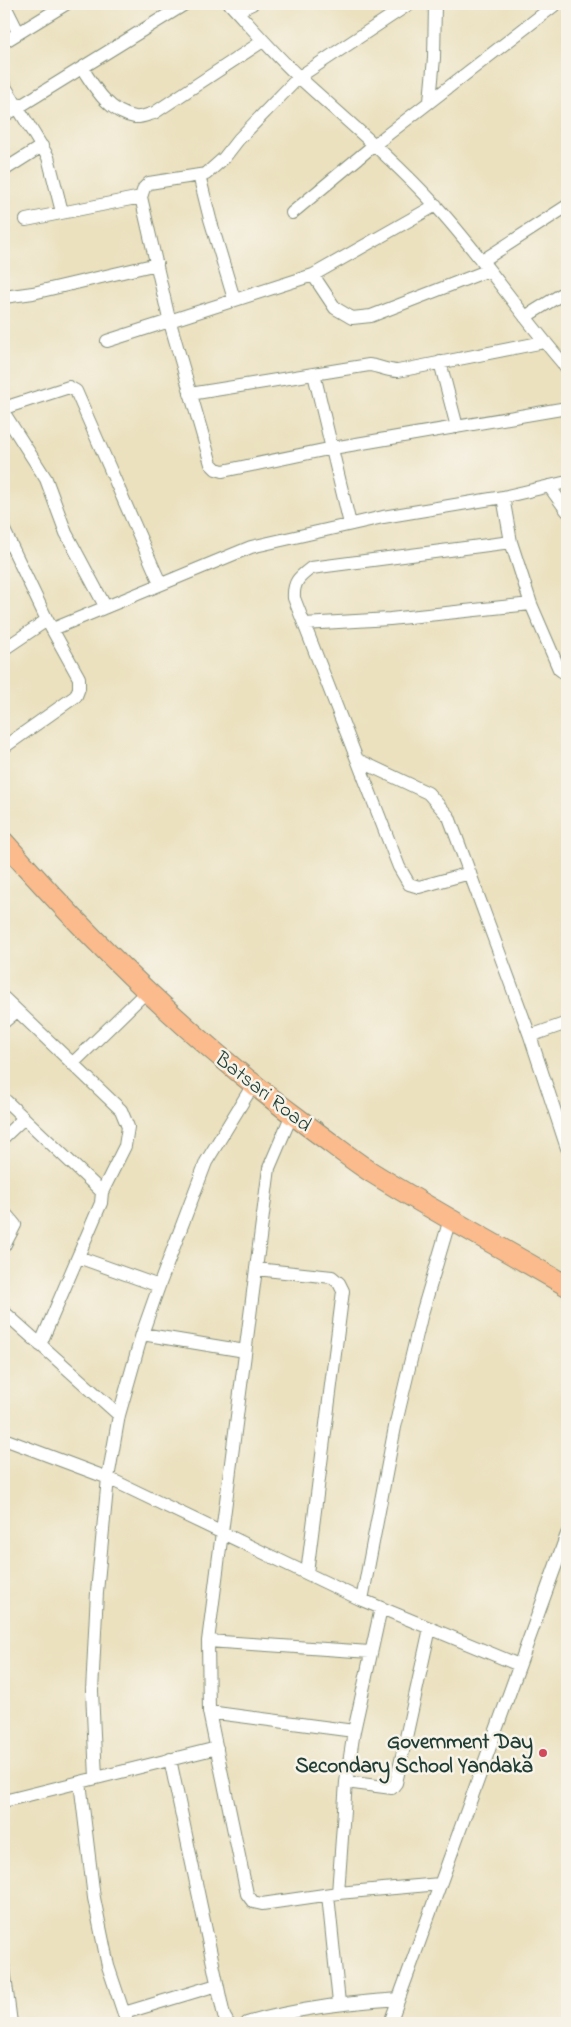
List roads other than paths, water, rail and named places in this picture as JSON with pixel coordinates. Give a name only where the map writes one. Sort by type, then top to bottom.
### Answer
[{"type":"main road","name":"Batsari Road","points":[[4,842],[50,894],[146,992],[253,1085],[370,1171],[567,1286]]},
{"type":"street","points":[[4,4],[18,32]]},
{"type":"street","points":[[4,42],[66,4]]},
{"type":"street","points":[[4,116],[185,4]]},
{"type":"street","points":[[233,8],[252,4]]},
{"type":"street","points":[[409,4],[299,77],[238,140],[224,158],[206,174],[149,183],[144,188],[142,197],[169,319],[211,464],[216,469],[223,471],[333,448],[567,408]]},
{"type":"street","points":[[430,101],[434,58],[435,4]]},
{"type":"street","points":[[292,213],[374,145],[556,4]]},
{"type":"street","points":[[233,8],[299,77],[374,145],[436,206],[485,265],[544,342],[567,366]]},
{"type":"street","points":[[82,68],[102,98],[123,113],[137,117],[154,113],[264,41]]},
{"type":"street","points":[[4,85],[48,156],[62,212]]},
{"type":"street","points":[[4,170],[42,146]]},
{"type":"street","points":[[199,175],[234,298]]},
{"type":"street","points":[[26,220],[142,197]]},
{"type":"street","points":[[106,341],[234,298],[313,275],[436,206]]},
{"type":"street","points":[[313,275],[335,308],[352,318],[372,316],[485,265],[567,206]]},
{"type":"street","points":[[4,297],[156,264]]},
{"type":"street","points":[[525,317],[567,291]]},
{"type":"street","points":[[190,394],[369,365],[381,366],[389,371],[398,371],[544,342]]},
{"type":"street","points":[[440,362],[458,427]]},
{"type":"street","points":[[314,374],[350,524]]},
{"type":"street","points":[[4,408],[73,387],[160,583]]},
{"type":"street","points":[[4,413],[46,479],[66,533],[105,606]]},
{"type":"street","points":[[4,649],[50,624],[105,606],[251,547],[350,524],[503,497],[567,482]]},
{"type":"street","points":[[549,486],[567,511]]},
{"type":"street","points":[[503,497],[511,542],[531,604],[559,669],[567,675]]},
{"type":"street","points":[[4,530],[79,678],[79,688],[76,696],[4,747]]},
{"type":"street","points":[[470,873],[419,887],[409,884],[399,868],[294,598],[293,587],[299,577],[311,568],[511,542]]},
{"type":"street","points":[[304,624],[390,619],[531,604]]},
{"type":"street","points":[[358,760],[428,793],[449,817],[530,1036],[567,1148]]},
{"type":"street","points":[[72,1064],[146,992]]},
{"type":"street","points":[[4,998],[121,1110],[128,1127],[125,1146],[102,1192],[102,1203],[40,1345]]},
{"type":"street","points":[[4,1022],[17,1011]]},
{"type":"street","points":[[530,1036],[567,1023]]},
{"type":"street","points":[[96,1778],[92,1691],[97,1592],[108,1478],[119,1415],[142,1334],[206,1162],[253,1085]]},
{"type":"street","points":[[4,1099],[102,1192]]},
{"type":"street","points":[[292,1114],[269,1168],[208,1641],[209,1712],[247,1894],[253,1902],[262,1904],[333,1894],[440,1884]]},
{"type":"street","points":[[4,1137],[24,1118]]},
{"type":"street","points":[[4,1212],[14,1225],[4,1246]]},
{"type":"street","points":[[362,1600],[395,1427],[421,1316],[450,1219]]},
{"type":"street","points":[[78,1257],[159,1286]]},
{"type":"street","points":[[256,1269],[332,1277],[339,1283],[343,1291],[307,1573]]},
{"type":"street","points":[[4,1312],[119,1415]]},
{"type":"street","points":[[142,1334],[245,1350]]},
{"type":"street","points":[[4,1439],[108,1478],[362,1600],[519,1665]]},
{"type":"street","points":[[390,2023],[567,1534]]},
{"type":"street","points":[[339,2003],[333,1894],[354,1731],[381,1608]]},
{"type":"street","points":[[346,1782],[392,1788],[396,1784],[430,1628]]},
{"type":"street","points":[[208,1641],[370,1652]]},
{"type":"street","points":[[209,1712],[354,1731]]},
{"type":"street","points":[[4,1801],[217,1748]]},
{"type":"street","points":[[170,1760],[217,1985],[224,2016],[228,2023]]},
{"type":"street","points":[[80,1782],[94,1898],[108,1966],[125,2018],[217,1985]]},
{"type":"street","points":[[4,1969],[11,2023]]},
{"type":"street","points":[[247,2023],[272,2016],[339,2003],[399,1999]]},
{"type":"place","name":"Government Day Secondary School Yandaka","points":[[543,1753]]}]
